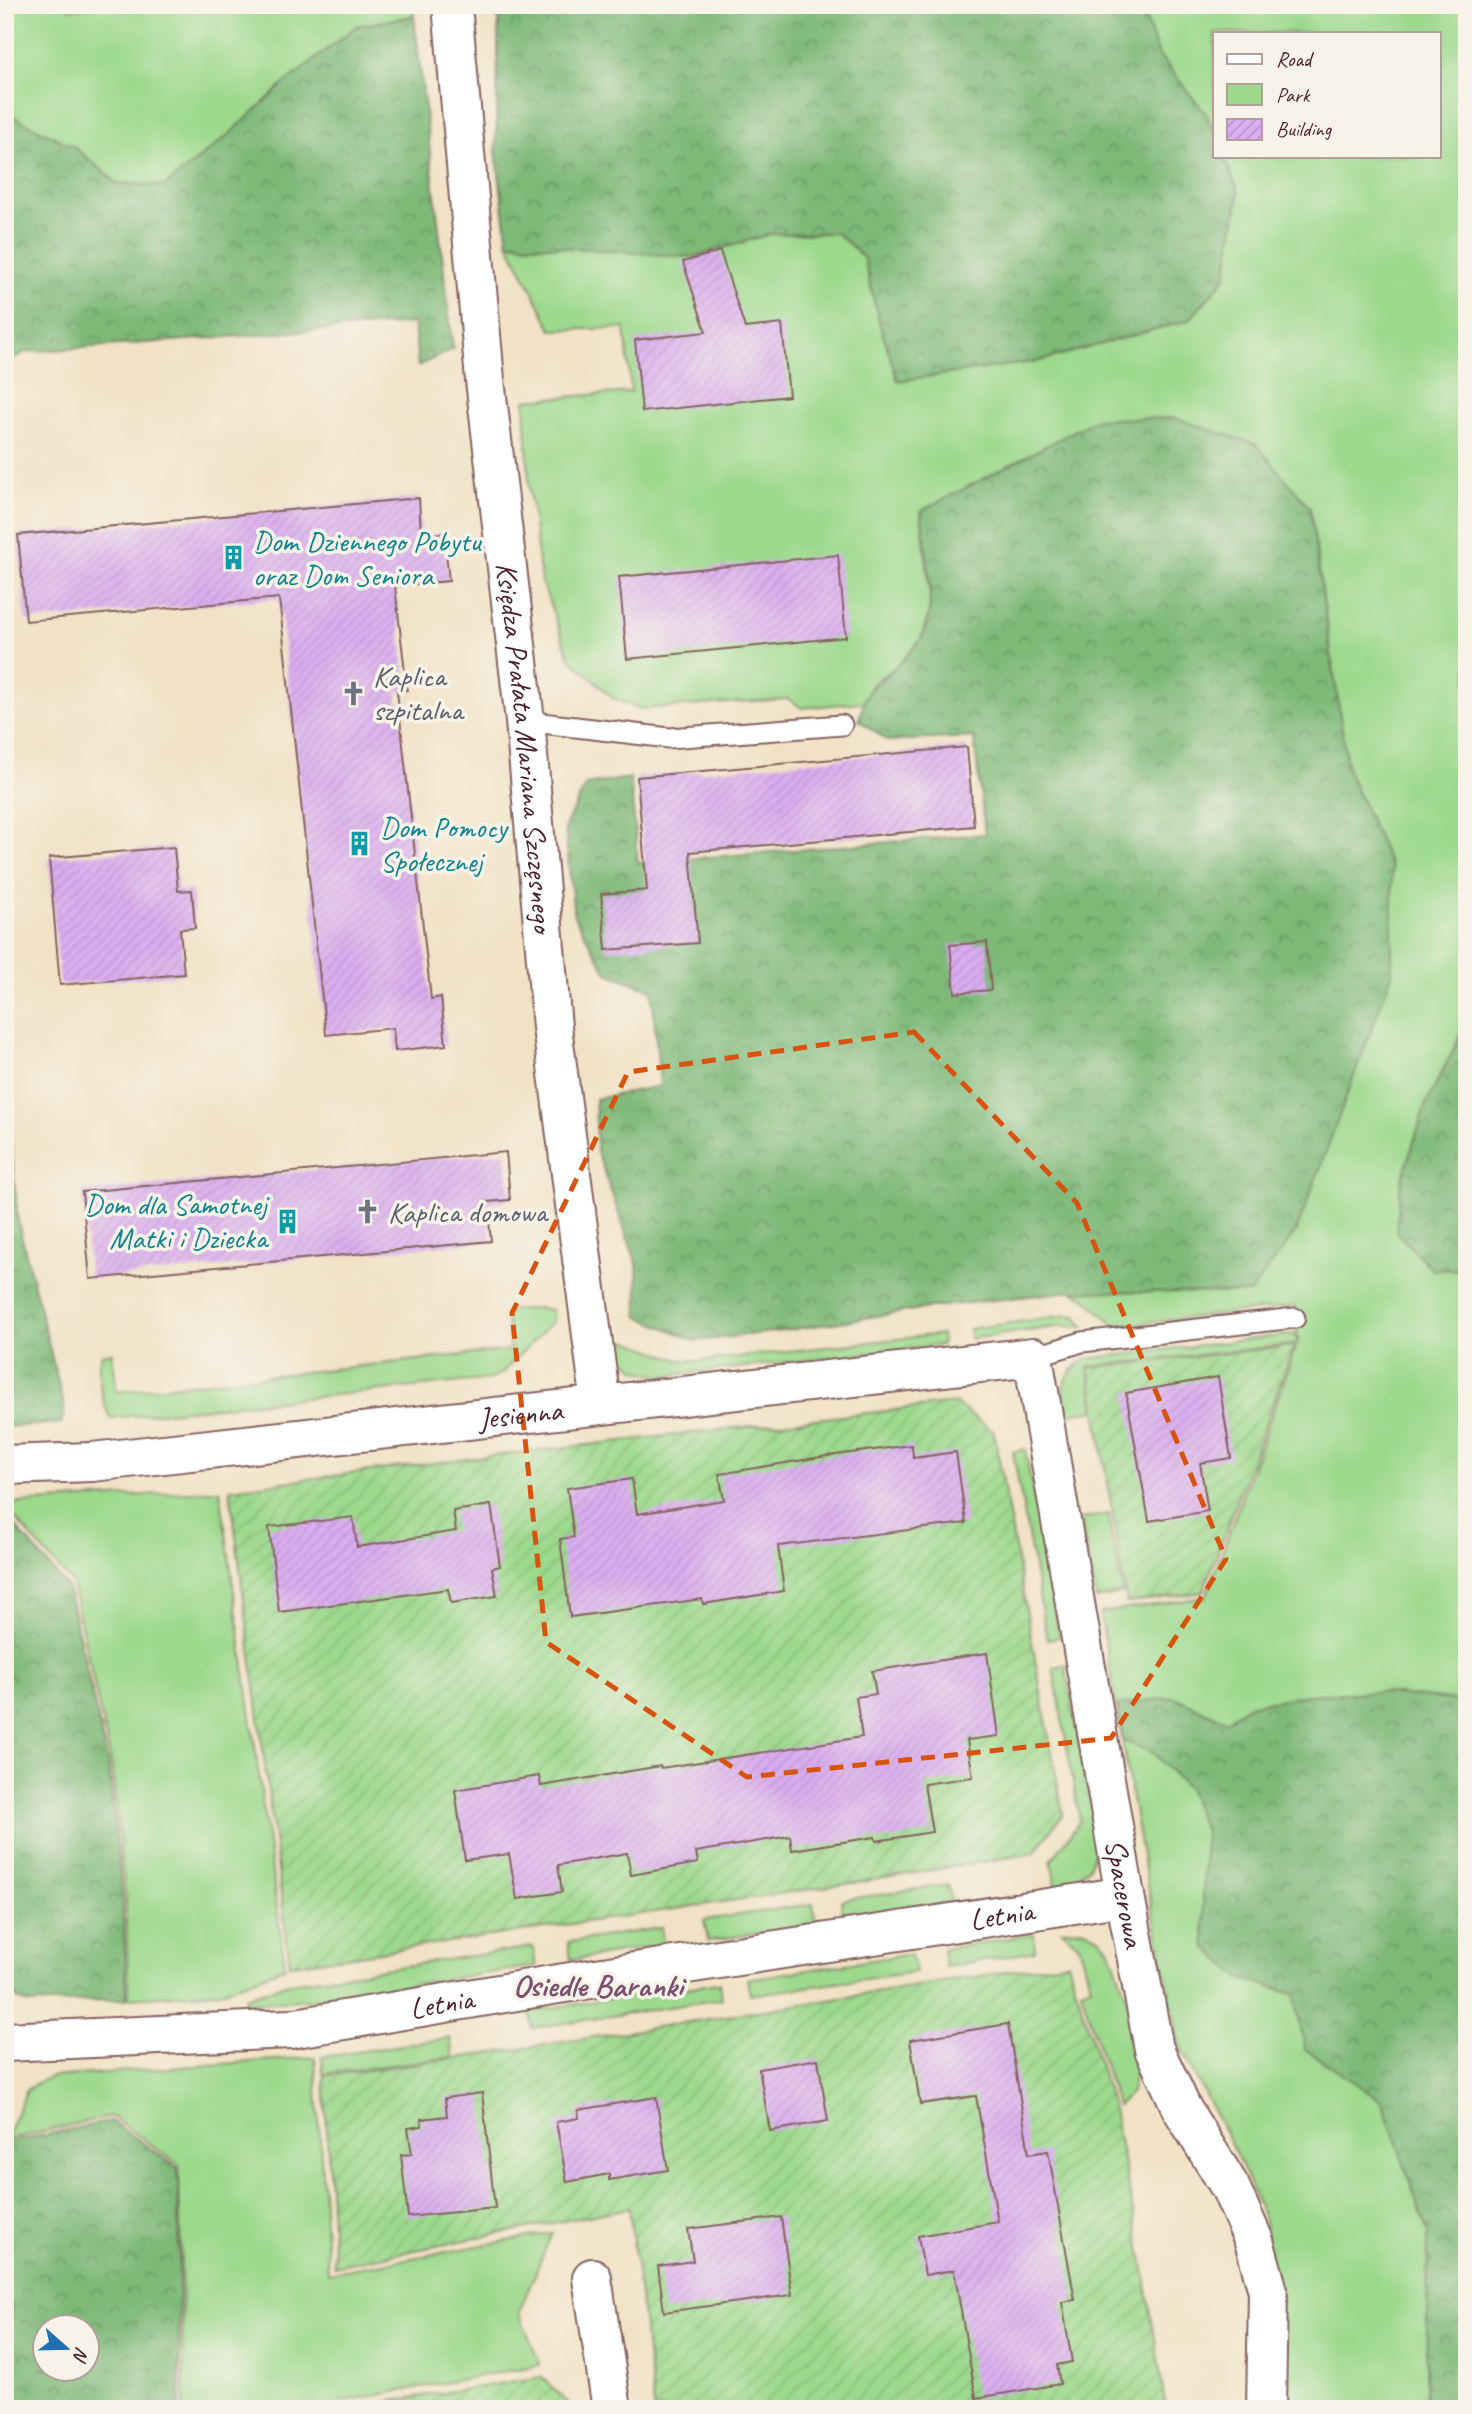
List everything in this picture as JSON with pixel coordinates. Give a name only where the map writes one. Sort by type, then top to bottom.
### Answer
[{"type":"street","name":"Księdza Prałata Mariana Szczęsnego","points":[[452,5],[485,380],[525,722],[552,1027],[601,1405]]},
{"type":"street","name":"Jesienna","points":[[5,1465],[92,1462],[1033,1357]]},
{"type":"street","name":"Spacerowa","points":[[1033,1357],[1125,1896],[1154,2049],[1182,2109],[1230,2187],[1254,2241],[1268,2291],[1266,2409]]},
{"type":"street","name":"Letnia","points":[[5,2042],[290,2029],[1125,1896]]},
{"type":"street","points":[[592,2277],[612,2409]]},
{"type":"lane","points":[[525,722],[669,738],[842,725]]},
{"type":"lane","points":[[1033,1357],[1082,1342],[1295,1318]]},
{"type":"highlighted area","points":[[914,1032],[1077,1203],[1226,1559],[1111,1738],[747,1777],[546,1642],[512,1313],[628,1072]]},
{"type":"green space","points":[[5,5],[62,5],[72,9],[107,5],[414,5],[414,16],[357,26],[285,83],[232,132],[165,186],[117,183],[74,147],[10,115],[5,102]]},
{"type":"green space","points":[[499,5],[1141,5],[1158,54],[1206,114],[1213,130],[1213,158],[1225,158],[1239,193],[1226,277],[1189,320],[1039,361],[898,381],[879,321],[864,258],[837,233],[770,234],[693,257],[508,243],[496,150]]},
{"type":"green space","points":[[1141,5],[1467,5],[1467,1023],[1426,1104],[1401,1183],[1433,1270],[1467,1269],[1467,1702],[1379,1692],[1308,1695],[1249,1705],[1226,1721],[1174,1697],[1118,1705],[1123,1741],[1151,1751],[1188,1788],[1205,1832],[1203,1898],[1240,1978],[1294,1993],[1305,2049],[1382,2101],[1428,2233],[1426,2409],[1281,2409],[1265,2220],[1233,2148],[1180,2047],[1142,1856],[1100,1613],[1206,1597],[1297,1344],[1088,1367],[1095,1410],[1063,1415],[1062,1406],[1063,1390],[1068,1376],[1086,1359],[1295,1334],[1298,1342],[1295,1306],[1115,1326],[1086,1299],[1072,1291],[1250,1293],[1392,869],[1348,771],[1310,508],[921,511],[931,606],[921,639],[901,663],[873,683],[863,702],[802,708],[788,699],[641,709],[614,699],[570,658],[541,580],[529,485],[525,400],[631,392],[625,328],[552,330],[508,243],[693,257],[770,234],[837,233],[864,258],[879,321],[898,381],[1039,361],[1189,320],[1226,277],[1239,193],[1225,158],[1440,158],[1440,32],[1213,32],[1213,130],[1206,114],[1158,54]]},
{"type":"green space","points":[[414,16],[453,349],[418,366],[414,323],[25,352],[5,365],[5,102],[10,115],[74,147],[117,183],[165,186],[232,132],[285,83],[357,26]]},
{"type":"green space","points":[[1175,418],[1256,444],[1310,508],[1348,771],[1392,869],[1392,974],[1296,1232],[1250,1293],[1072,1291],[934,1307],[789,1330],[696,1341],[638,1316],[637,1264],[597,1152],[595,1099],[660,1086],[652,990],[607,973],[574,916],[565,826],[586,785],[630,778],[638,863],[985,834],[974,737],[888,741],[859,720],[870,690],[914,648],[926,626],[930,577],[921,511],[1097,419]]},
{"type":"green space","points":[[1467,1023],[1467,1269],[1433,1270],[1396,1232],[1401,1183],[1426,1104]]},
{"type":"green space","points":[[5,1077],[18,1222],[65,1410],[61,1423],[5,1427]]},
{"type":"green space","points":[[540,1308],[552,1310],[553,1321],[501,1374],[490,1379],[111,1418],[100,1386],[102,1354],[112,1352],[117,1392],[510,1350],[506,1311]]},
{"type":"green space","points":[[1076,1316],[1084,1327],[1062,1326],[971,1339],[969,1329]]},
{"type":"green space","points":[[941,1334],[942,1345],[664,1376],[634,1368],[616,1343],[628,1341],[679,1360],[702,1361]]},
{"type":"green space","points":[[1294,1346],[1203,1592],[1127,1603],[1089,1368]]},
{"type":"green space","points":[[955,1403],[994,1432],[1063,1814],[1034,1853],[860,1882],[290,1965],[230,1489],[473,1458]]},
{"type":"green space","points":[[1025,1449],[1060,1637],[1047,1639],[1013,1452]]},
{"type":"green space","points":[[220,1490],[285,1967],[219,1992],[129,1998],[125,1894],[112,1766],[72,1583],[5,1504]]},
{"type":"green space","points":[[5,1514],[68,1588],[109,1768],[122,1894],[127,1999],[29,2004],[17,1999],[5,1976]]},
{"type":"green space","points":[[1108,1514],[1123,1593],[1096,1599],[1081,1519]]},
{"type":"green space","points":[[1065,1665],[1096,1848],[1089,1867],[1075,1879],[1056,1887],[1051,1861],[1080,1821],[1053,1667]]},
{"type":"green space","points":[[1379,1692],[1467,1702],[1467,2312],[1460,2369],[1462,2409],[1426,2409],[1428,2233],[1382,2101],[1305,2049],[1294,1993],[1240,1978],[1205,1946],[1205,1832],[1188,1788],[1151,1751],[1123,1741],[1118,1705],[1174,1697],[1226,1721],[1249,1705],[1308,1695]]},
{"type":"green space","points":[[948,1885],[951,1903],[843,1919],[841,1900]]},
{"type":"green space","points":[[813,1904],[816,1924],[708,1941],[704,1920]]},
{"type":"green space","points":[[661,1928],[664,1945],[571,1960],[568,1942]]},
{"type":"green space","points":[[1083,1929],[1099,1937],[1110,1950],[1132,2013],[1139,2050],[1131,2092],[1117,2106],[1081,1990],[1091,1986],[1079,1945],[1062,1930]]},
{"type":"green space","points":[[1034,1934],[1035,1951],[945,1967],[943,1949]]},
{"type":"green space","points":[[533,1947],[536,1966],[312,1999],[247,2004],[245,1998],[289,1983]]},
{"type":"green space","points":[[911,1954],[916,1972],[750,1995],[747,1979]]},
{"type":"green space","points":[[1068,1962],[1113,2109],[1142,2257],[1166,2409],[654,2409],[629,2208],[334,2266],[324,2076],[499,2052]]},
{"type":"green space","points":[[719,1983],[721,1999],[532,2028],[530,2011]]},
{"type":"green space","points":[[450,2038],[453,2057],[323,2074],[322,2057]]},
{"type":"green space","points":[[315,2057],[328,2273],[552,2233],[519,2312],[540,2365],[329,2404],[329,2409],[184,2409],[179,2165],[111,2116],[5,2140],[27,2090],[52,2077]]},
{"type":"green space","points":[[111,2121],[178,2168],[180,2409],[15,2409],[5,2213],[5,2143]]},
{"type":"green space","points":[[541,2377],[575,2409],[340,2409]]},
{"type":"water","points":[[1467,2312],[1467,2409],[1462,2409],[1460,2369]]},
{"type":"building","points":[[720,251],[745,328],[782,324],[789,396],[642,412],[635,340],[706,332],[683,262]]},
{"type":"building","points":[[419,498],[421,535],[444,533],[449,581],[395,586],[407,690],[397,691],[431,999],[441,997],[446,1045],[395,1051],[393,1028],[326,1035],[279,598],[26,621],[18,535]]},
{"type":"building","points":[[838,555],[846,637],[627,659],[619,577]]},
{"type":"building","points":[[967,747],[974,826],[690,852],[698,943],[606,950],[601,894],[647,890],[637,777]]},
{"type":"building","points":[[174,847],[178,891],[192,890],[195,928],[180,929],[184,974],[60,985],[49,858]]},
{"type":"building","points":[[987,942],[991,990],[955,993],[950,945]]},
{"type":"building","name":"Dom dla Samotnej Matki i Dziecka","points":[[506,1152],[510,1200],[487,1202],[491,1241],[90,1279],[82,1192]]},
{"type":"building","points":[[1218,1377],[1231,1458],[1200,1463],[1208,1511],[1149,1521],[1126,1393]]},
{"type":"building","points":[[912,1445],[913,1458],[956,1452],[966,1523],[778,1546],[784,1591],[703,1604],[702,1599],[570,1617],[560,1539],[574,1537],[567,1488],[632,1479],[637,1514],[724,1500],[719,1474]]},
{"type":"building","points":[[491,1505],[500,1566],[492,1568],[497,1596],[451,1603],[448,1589],[279,1612],[269,1527],[353,1517],[357,1547],[456,1531],[453,1511]]},
{"type":"building","points":[[987,1653],[999,1736],[967,1740],[973,1777],[924,1784],[932,1832],[876,1841],[875,1837],[792,1850],[790,1836],[696,1852],[698,1863],[631,1875],[627,1853],[558,1865],[562,1892],[517,1899],[509,1854],[465,1860],[455,1790],[539,1776],[541,1786],[862,1737],[856,1697],[876,1694],[872,1671]]},
{"type":"building","points":[[1008,2024],[1029,2154],[1048,2151],[1075,2300],[1062,2302],[1072,2362],[1057,2365],[1060,2384],[976,2398],[954,2270],[925,2275],[918,2236],[998,2222],[976,2096],[920,2104],[910,2040]]},
{"type":"building","points":[[818,2059],[828,2121],[770,2131],[759,2069]]},
{"type":"building","points":[[482,2093],[495,2208],[408,2217],[401,2155],[412,2154],[408,2128],[422,2126],[421,2119],[447,2116],[445,2098]]},
{"type":"building","points":[[656,2097],[668,2170],[609,2180],[609,2174],[567,2182],[556,2122],[579,2118],[578,2110]]},
{"type":"building","points":[[781,2217],[792,2295],[664,2312],[658,2266],[693,2261],[688,2229]]},
{"type":"place","name":"Dom Dziennego Pobytu oraz Dom Seniora","points":[[233,558]]},
{"type":"place","name":"Kaplica szpitalna","points":[[353,693]]},
{"type":"place","name":"Dom Pomocy Społecznej","points":[[360,844]]},
{"type":"place","name":"Kaplica domowa","points":[[368,1212]]},
{"type":"place","name":"Dom dla Samotnej Matki i Dziecka","points":[[287,1221]]},
{"type":"district","name":"Osiedle Baranki","points":[[598,1985]]}]
